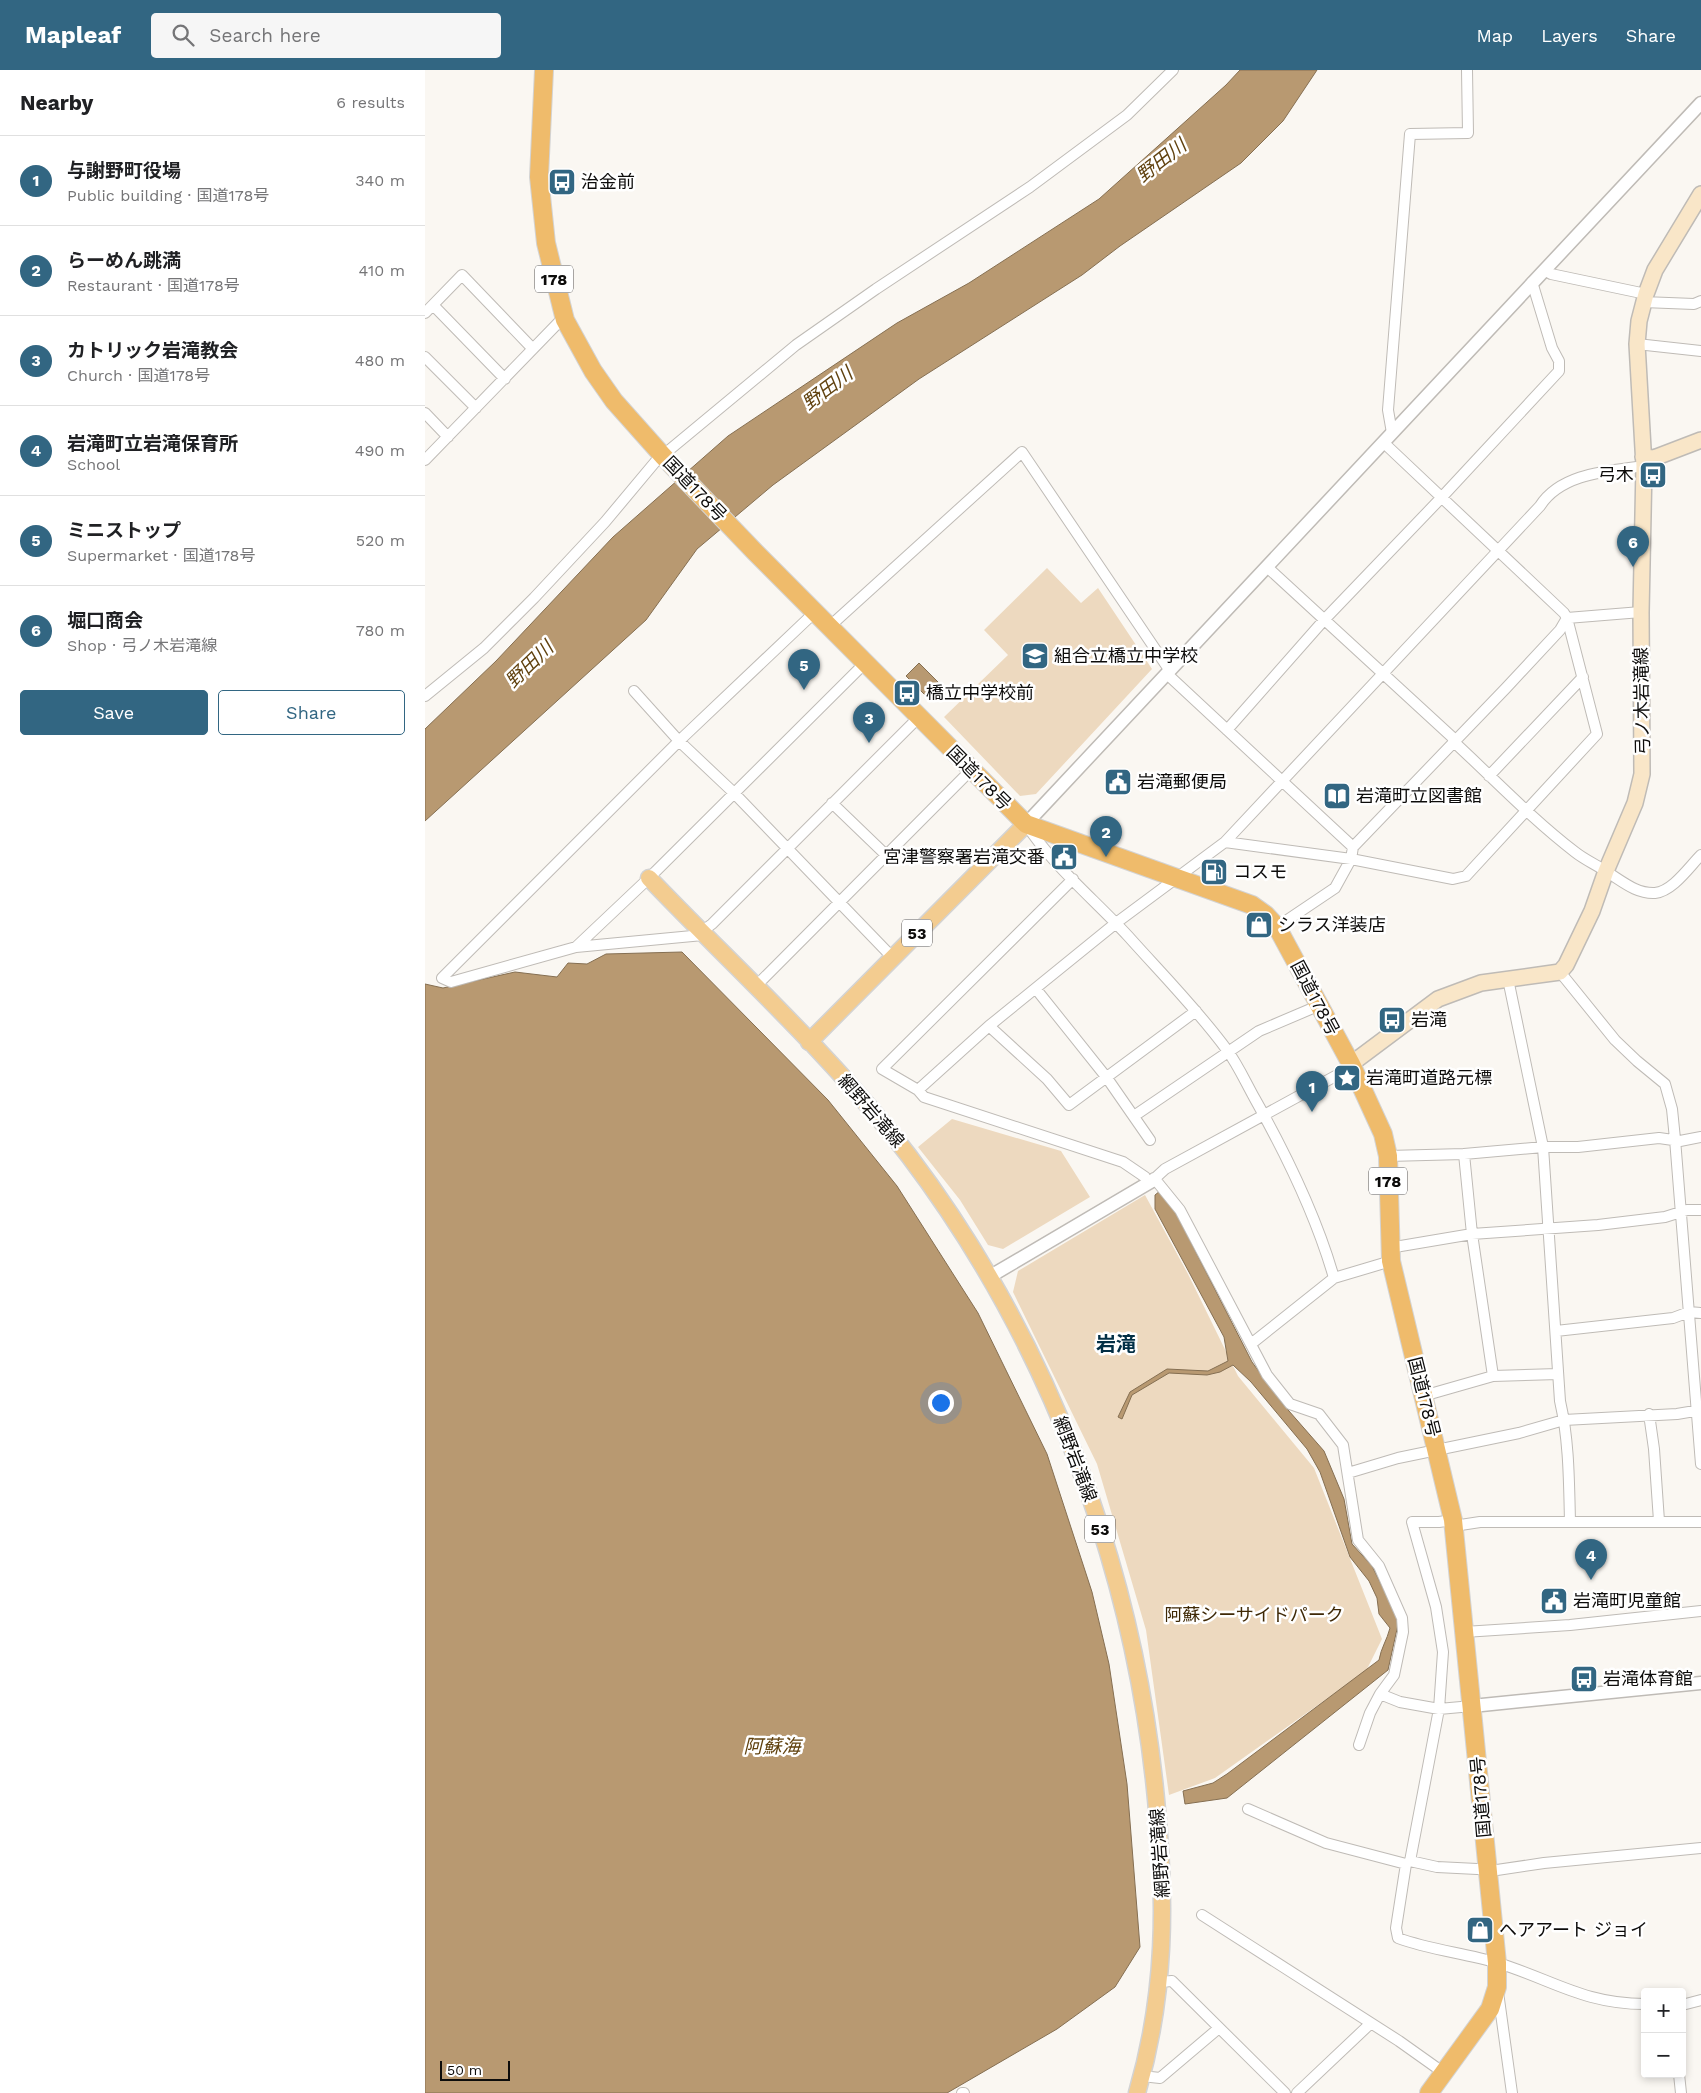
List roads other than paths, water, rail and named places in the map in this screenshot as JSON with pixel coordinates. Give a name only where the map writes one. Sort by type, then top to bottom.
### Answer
[{"type":"highway","name":"国道178号","points":[[544,70],[539,177],[545,242],[565,320],[593,371],[614,400],[663,456],[751,548],[864,664],[1026,824],[1252,905],[1266,915],[1277,927],[1320,1005],[1351,1064],[1383,1134],[1388,1156],[1390,1255],[1454,1523],[1497,1963],[1497,1987],[1485,2016],[1429,2093]]},
{"type":"main road","name":"弓ノ木岩滝線","points":[[1560,972],[1592,911],[1606,871],[1635,803],[1643,774],[1641,612],[1644,461],[1637,344],[1645,298],[1655,270],[1701,194]]},
{"type":"main road","points":[[1644,461],[1701,440]]},
{"type":"main road","name":"53","points":[[809,1042],[1026,824]]},
{"type":"main road","name":"網野岩滝線","points":[[649,878],[809,1042],[861,1098],[908,1155],[944,1206],[989,1277],[1038,1368],[1081,1467],[1119,1589],[1141,1688],[1151,1746],[1164,1879],[1160,1982],[1151,2042],[1137,2093]]},
{"type":"main road","points":[[1351,1064],[1438,999],[1481,983],[1560,972]]},
{"type":"street","points":[[425,696],[484,648],[605,522],[656,460],[796,345],[876,288],[1030,187],[1127,114],[1173,70]]},
{"type":"street","points":[[1225,842],[1351,858],[1453,879],[1466,876],[1597,734],[1567,618],[1442,498],[1388,438],[1388,410],[1410,134],[1468,133],[1467,70]]},
{"type":"street","points":[[1334,1278],[1322,1236],[1310,1208],[1264,1115],[1228,1051],[1196,1011],[1116,923],[1038,844],[1026,824],[1701,103]]},
{"type":"street","points":[[1544,270],[1551,274],[1645,298],[1694,304],[1701,301]]},
{"type":"street","points":[[425,313],[462,275],[533,349]]},
{"type":"street","points":[[1227,730],[1324,620],[1442,498],[1559,371],[1559,361],[1552,348],[1532,282]]},
{"type":"street","points":[[433,306],[505,379]]},
{"type":"street","points":[[425,460],[559,322],[565,320]]},
{"type":"street","points":[[1637,344],[1701,351]]},
{"type":"street","points":[[425,357],[476,408]]},
{"type":"street","points":[[425,413],[448,437]]},
{"type":"street","points":[[829,627],[1022,452],[1169,673],[1227,730],[1353,847]]},
{"type":"street","points":[[918,1090],[989,1026],[1116,923],[1225,842],[1540,506],[1547,496],[1583,475],[1644,461]]},
{"type":"street","points":[[1267,567],[1452,737],[1454,742],[1489,776],[1575,852],[1625,885],[1644,892],[1657,893],[1669,888],[1701,855]]},
{"type":"street","points":[[815,612],[679,742],[442,978],[451,982],[576,947],[702,934],[918,718]]},
{"type":"street","points":[[1567,618],[1641,612]]},
{"type":"street","points":[[1277,927],[1335,888],[1351,858],[1353,847],[1560,630],[1567,618]]},
{"type":"street","points":[[576,947],[649,878],[733,792],[864,664]]},
{"type":"street","points":[[1489,776],[1583,677]]},
{"type":"street","points":[[634,691],[679,742],[733,792],[893,958]]},
{"type":"street","points":[[755,987],[971,770]]},
{"type":"street","points":[[833,803],[886,855]]},
{"type":"street","points":[[1073,879],[882,1069],[918,1090],[924,1097],[1123,1162],[1151,1181],[1180,1210],[1267,1375],[1290,1404],[1319,1414],[1339,1437],[1343,1445],[1358,1540],[1379,1566],[1402,1618],[1403,1632],[1394,1676],[1380,1694],[1370,1713],[1359,1745]]},
{"type":"street","points":[[1560,972],[1615,1040],[1665,1084],[1672,1109],[1675,1139],[1699,1410],[1701,1464]]},
{"type":"street","points":[[1508,979],[1543,1147],[1570,1522]]},
{"type":"street","points":[[1035,989],[1107,1078],[1150,1140]]},
{"type":"street","points":[[1134,1116],[1259,1031],[1320,1005]]},
{"type":"street","points":[[989,1026],[1047,1079],[1069,1106],[1196,1011]]},
{"type":"street","points":[[989,1277],[1151,1181],[1165,1169],[1341,1073],[1351,1064]]},
{"type":"street","points":[[1388,1156],[1464,1154],[1543,1147],[1578,1147],[1659,1138],[1680,1141],[1701,1136]]},
{"type":"street","points":[[1464,1154],[1471,1234],[1493,1376]]},
{"type":"street","points":[[1251,1344],[1334,1278],[1390,1255],[1471,1234],[1607,1224],[1665,1217],[1701,1210]]},
{"type":"street","points":[[1556,1331],[1673,1318],[1689,1312],[1701,1313]]},
{"type":"street","points":[[1423,1396],[1493,1376],[1558,1374]]},
{"type":"street","points":[[1348,1473],[1398,1458],[1564,1420],[1677,1414],[1699,1410]]},
{"type":"street","points":[[1649,1414],[1654,1449],[1659,1521]]},
{"type":"street","points":[[1641,2004],[1604,2002],[1583,1996],[1497,1963],[1414,1944],[1398,1938],[1396,1928],[1439,1709],[1442,1638],[1436,1607],[1412,1522],[1701,1522]]},
{"type":"street","points":[[1464,1632],[1570,1625],[1701,1611]]},
{"type":"street","points":[[1380,1694],[1400,1702],[1439,1709],[1701,1683]]},
{"type":"street","points":[[1249,1809],[1326,1843],[1437,1867],[1497,1870],[1544,1863],[1701,1848]]},
{"type":"street","points":[[1202,1915],[1444,2073]]},
{"type":"street","points":[[1160,1982],[1172,1982],[1285,2093]]},
{"type":"street","points":[[1497,1987],[1502,2010],[1511,2093]]},
{"type":"street","points":[[1686,2004],[1701,2000]]},
{"type":"street","points":[[1297,2093],[1371,2024]]},
{"type":"street","points":[[1142,2076],[1160,2078],[1219,2028]]},
{"type":"street","points":[[1679,2078],[1681,2093]]},
{"type":"water","name":"野田川","points":[[1240,70],[1317,70],[1283,121],[1241,163],[1120,246],[1082,275],[919,379],[773,485],[697,549],[646,620],[425,821],[425,729],[496,661],[613,537],[728,436],[897,323],[969,283],[1099,199],[1226,85]]},
{"type":"water","points":[[919,663],[944,688],[931,701],[906,676]]},
{"type":"water","name":"阿蘇海","points":[[682,952],[828,1100],[897,1186],[978,1313],[1047,1454],[1092,1592],[1109,1664],[1127,1784],[1140,1947],[1115,1987],[1057,2029],[947,2093],[425,2093],[425,984],[443,988],[515,972],[557,977],[568,963],[587,964],[606,954]]},
{"type":"water","points":[[1160,1191],[1175,1211],[1252,1362],[1282,1403],[1324,1451],[1344,1499],[1352,1544],[1372,1566],[1399,1620],[1388,1670],[1227,1798],[1185,1804],[1183,1791],[1213,1783],[1227,1774],[1379,1660],[1390,1628],[1379,1614],[1377,1598],[1369,1581],[1350,1557],[1320,1472],[1307,1449],[1251,1382],[1233,1365],[1220,1372],[1207,1375],[1169,1373],[1132,1395],[1122,1419],[1118,1417],[1130,1392],[1167,1369],[1208,1371],[1228,1361],[1224,1337],[1155,1209],[1155,1195]]},
{"type":"place","name":"治金前","points":[[562,182]]},
{"type":"place","name":"弓木","points":[[1653,475]]},
{"type":"place","name":"堀口商会","points":[[1633,567]]},
{"type":"place","name":"組合立橋立中学校","points":[[1035,656]]},
{"type":"place","name":"ミニストップ","points":[[804,690]]},
{"type":"place","name":"橋立中学校前","points":[[907,693]]},
{"type":"place","name":"カトリック岩滝教会","points":[[869,743]]},
{"type":"place","name":"岩滝郵便局","points":[[1118,782]]},
{"type":"place","name":"岩滝町立図書館","points":[[1337,796]]},
{"type":"place","name":"宮津警察署岩滝交番","points":[[1064,857]]},
{"type":"place","name":"らーめん跳満","points":[[1106,857]]},
{"type":"place","name":"コスモ","points":[[1214,872]]},
{"type":"place","name":"シラス洋装店","points":[[1259,925]]},
{"type":"place","name":"岩滝","points":[[1392,1020]]},
{"type":"place","name":"岩滝町道路元標","points":[[1347,1078]]},
{"type":"place","name":"与謝野町役場","points":[[1312,1112]]},
{"type":"place","name":"岩滝町立岩滝保育所","points":[[1591,1580]]},
{"type":"place","name":"岩滝町児童館","points":[[1554,1601]]},
{"type":"place","name":"岩滝体育館","points":[[1584,1679]]},
{"type":"place","name":"ヘアアート ジョイ","points":[[1480,1930]]},
{"type":"district","name":"岩滝","points":[[1116,1344]]},
{"type":"park label","name":"阿蘇シーサイドパーク","points":[[1254,1615]]}]
